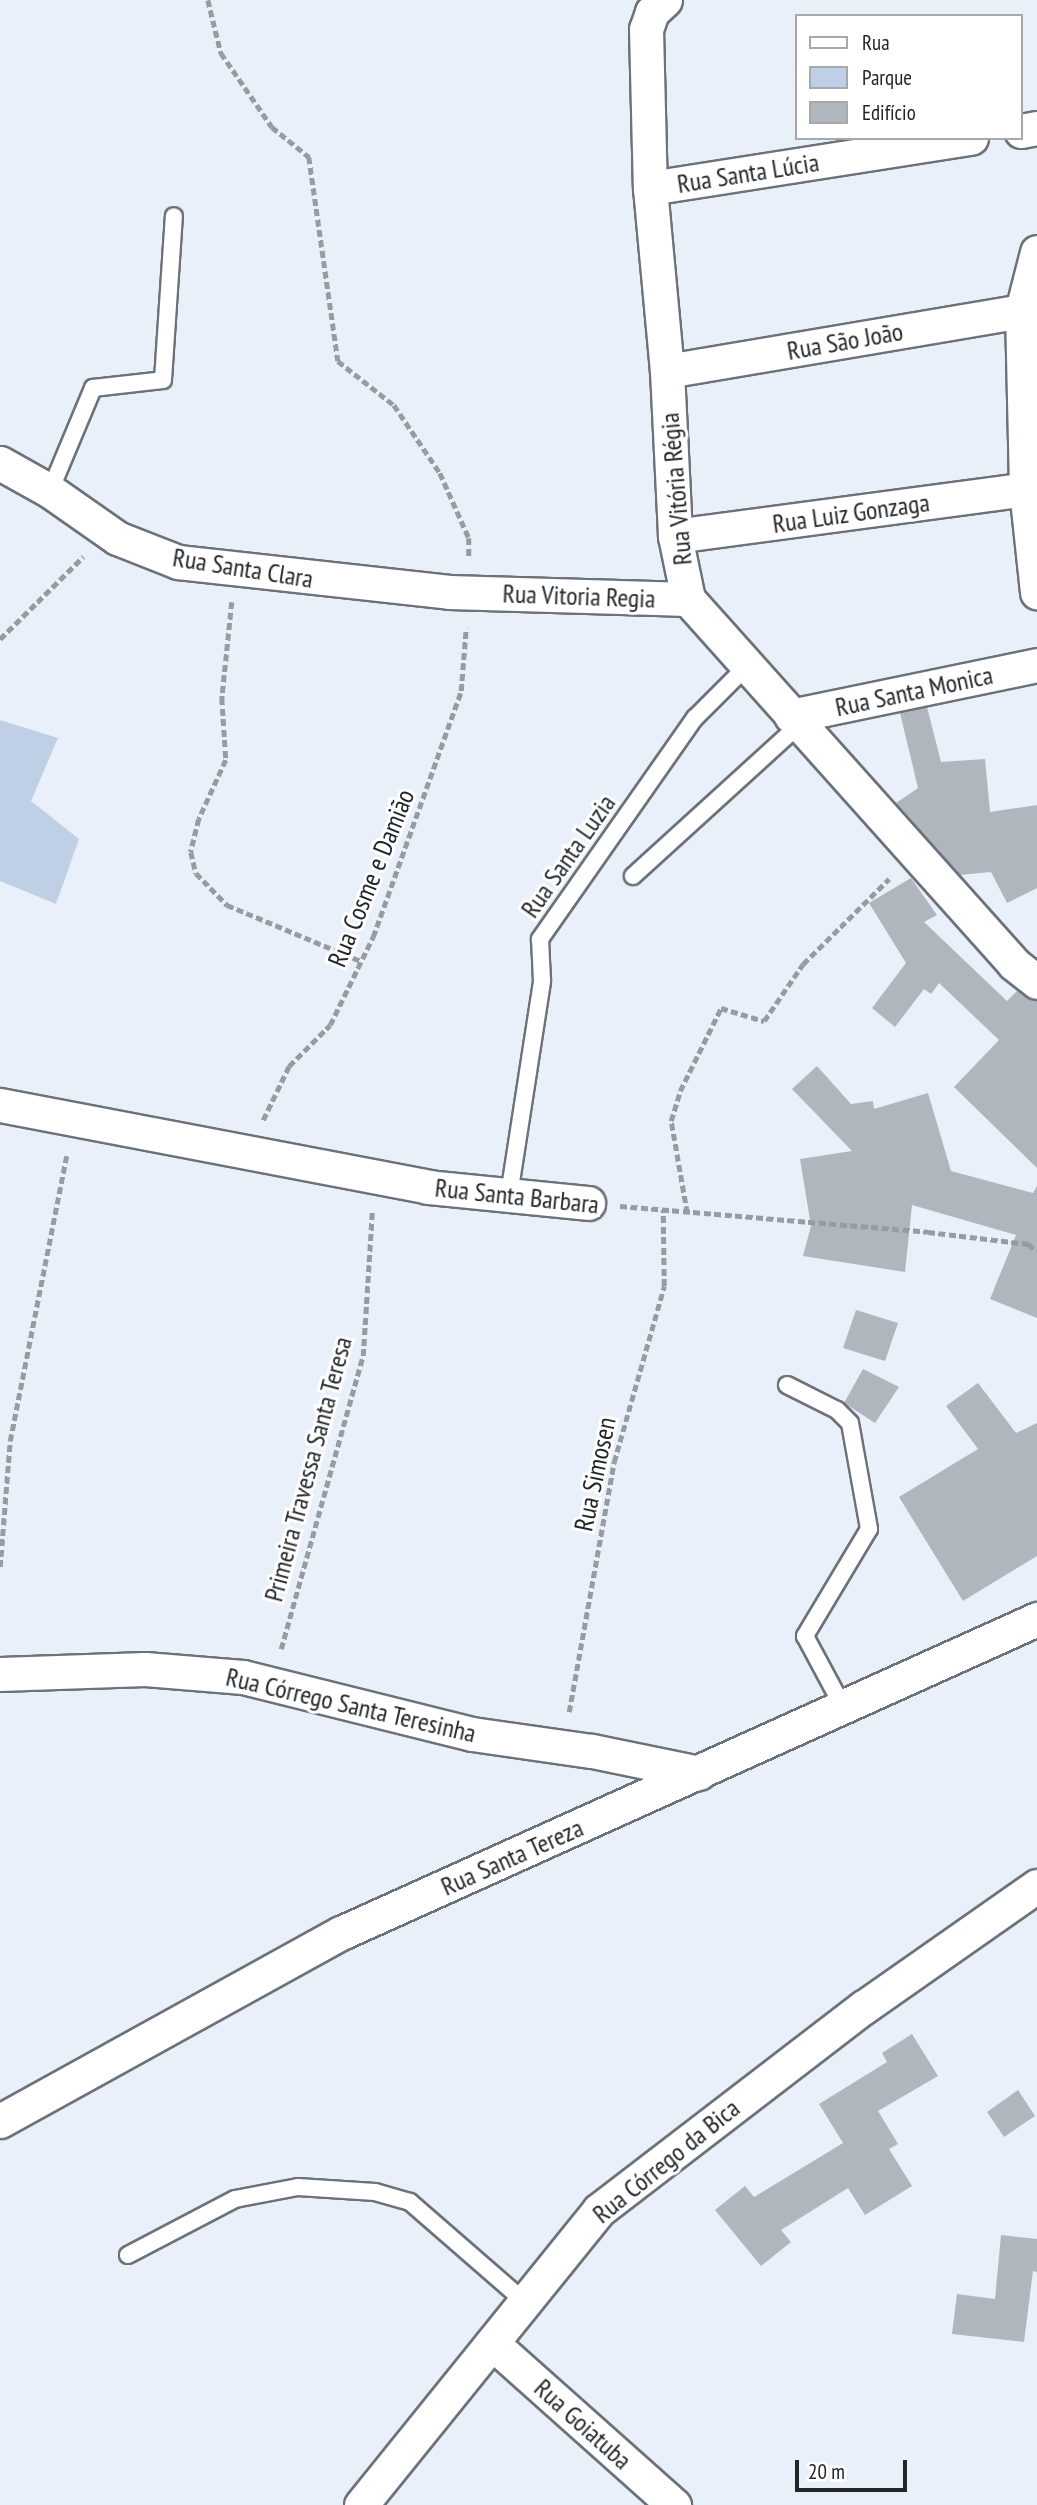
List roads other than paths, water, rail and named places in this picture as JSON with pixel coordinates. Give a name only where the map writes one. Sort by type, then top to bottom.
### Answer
[{"type":"street","name":"Rua Vitória Régia","points":[[665,0],[652,12],[646,29],[650,188],[667,371],[675,536],[688,599],[1014,964],[1037,982]]},
{"type":"street","name":"Rua Santa Lúcia","points":[[650,188],[958,140]]},
{"type":"street","points":[[1037,252],[1022,311],[1026,489],[1037,593]]},
{"type":"street","name":"Rua São João","points":[[667,371],[1022,311]]},
{"type":"street","name":"Rua Santa Clara","points":[[0,463],[50,491],[108,532],[178,562],[469,593]]},
{"type":"street","name":"Rua Luiz Gonzaga","points":[[675,536],[1026,489]]},
{"type":"street","name":"Rua Vitoria Regia","points":[[469,593],[688,599]]},
{"type":"street","name":"Rua Santa Monica","points":[[795,720],[1037,666]]},
{"type":"street","name":"Rua Santa Barbara","points":[[0,1105],[374,1177],[588,1203]]},
{"type":"street","name":"Rua Santa Tereza","points":[[0,2121],[341,1933],[1037,1619]]},
{"type":"street","name":"Rua Córrego Santa Teresinha","points":[[0,1674],[145,1669],[243,1677],[472,1734],[563,1747],[699,1773]]},
{"type":"street","name":"Rua Córrego da Bica","points":[[361,2505],[599,2210],[864,2007],[1037,1886]]},
{"type":"street","name":"Rua Goiatuba","points":[[492,2343],[674,2505]]},
{"type":"lane","points":[[50,491],[93,388],[163,380],[174,216]]},
{"type":"lane","name":"Rua Santa Luzia","points":[[509,1195],[542,981],[540,939],[695,718],[747,666]]},
{"type":"lane","points":[[634,876],[795,720]]},
{"type":"lane","points":[[787,1385],[837,1410],[850,1423],[869,1529],[805,1636],[844,1707]]},
{"type":"lane","points":[[128,2255],[235,2199],[298,2187],[375,2192],[410,2202],[525,2302]]}]
